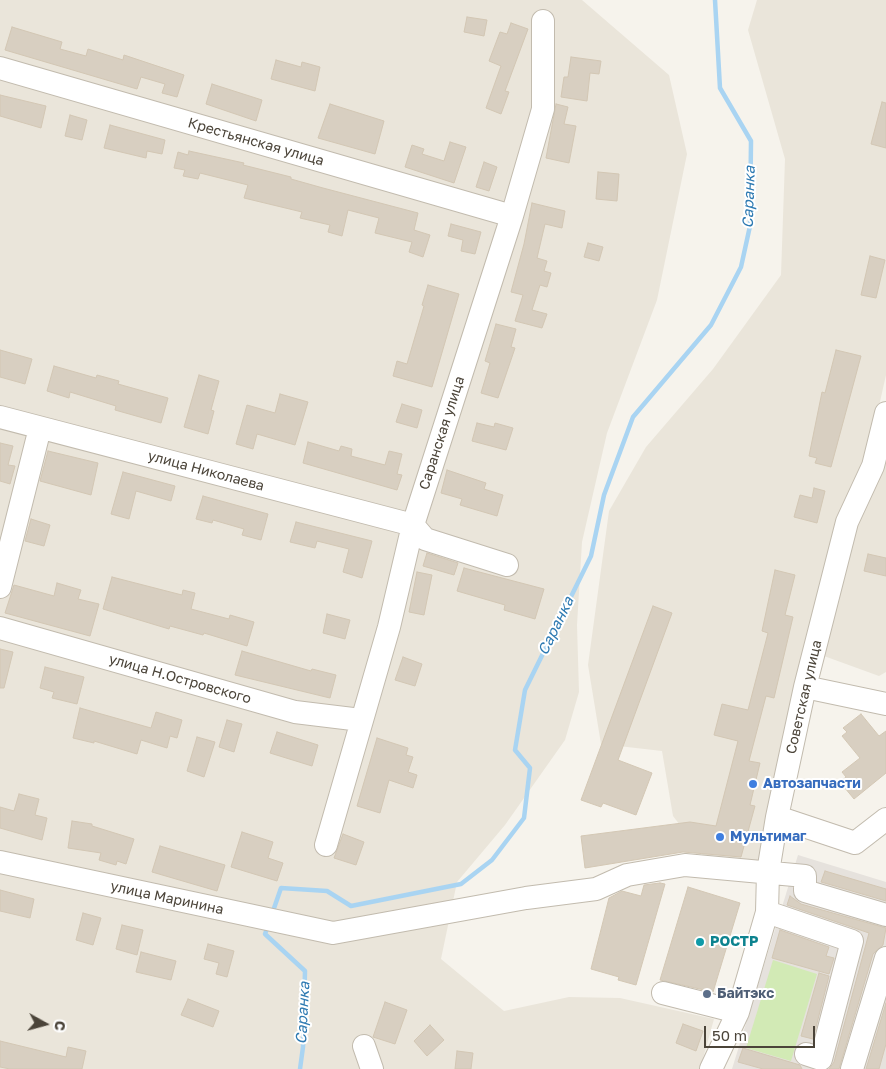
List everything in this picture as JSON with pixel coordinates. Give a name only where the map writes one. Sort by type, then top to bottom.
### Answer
[{"type":"street","name":"Саранская улица","points":[[326,845],[389,627],[413,525],[512,216],[544,109],[543,21]]},
{"type":"street","name":"Крестьянская улица","points":[[0,68],[512,216]]},
{"type":"street","name":"Советская улица","points":[[711,1069],[738,1012],[767,912],[768,872],[777,817],[805,687],[847,522],[872,466],[886,413]]},
{"type":"street","name":"улица Николаева","points":[[0,417],[413,525]]},
{"type":"street","points":[[0,587],[40,428]]},
{"type":"street","points":[[413,525],[425,539],[507,564]]},
{"type":"street","name":"улица Н.Островского","points":[[0,628],[295,712],[361,720]]},
{"type":"street","points":[[805,687],[886,704]]},
{"type":"street","points":[[777,817],[854,842],[886,819]]},
{"type":"street","name":"улица Маринина","points":[[0,862],[333,933],[526,898],[596,889],[627,875],[685,865],[768,872]]},
{"type":"street","points":[[768,872],[805,876],[805,890],[886,916]]},
{"type":"street","points":[[767,912],[852,941],[822,1059],[806,1054]]},
{"type":"street","points":[[852,1069],[886,958]]},
{"type":"street","points":[[663,993],[738,1012]]},
{"type":"street","points":[[364,1046],[372,1069]]},
{"type":"shaded area","points":[[0,0],[582,0],[669,75],[687,154],[657,300],[607,433],[582,542],[577,625],[579,692],[565,740],[505,825],[457,882],[441,959],[504,1011],[569,997],[620,998],[714,1019],[700,1069],[0,1069]]},
{"type":"shaded area","points":[[757,0],[886,0],[886,375],[860,490],[886,424],[886,672],[879,676],[824,656],[776,867],[709,863],[673,816],[662,751],[601,744],[588,665],[609,511],[646,447],[713,369],[781,275],[785,159],[748,30]]},
{"type":"shaded area","points":[[798,855],[886,882],[886,1069],[732,1069]]},
{"type":"green space","points":[[773,960],[817,974],[791,1061],[746,1048]]},
{"type":"building","points":[[467,17],[487,20],[484,36],[464,32]]},
{"type":"building","points":[[511,23],[528,29],[505,91],[509,92],[501,114],[486,108],[501,66],[489,61],[500,32],[507,34]]},
{"type":"building","points":[[12,27],[62,42],[60,49],[86,56],[88,49],[123,60],[124,55],[184,75],[177,97],[162,93],[165,84],[141,77],[137,89],[5,50]]},
{"type":"building","points":[[571,57],[601,61],[599,74],[590,73],[587,101],[561,97],[564,77],[568,77]]},
{"type":"building","points":[[276,60],[301,67],[302,62],[320,67],[315,91],[271,79]]},
{"type":"building","points":[[212,84],[262,100],[256,121],[206,104]]},
{"type":"building","points":[[0,95],[46,106],[41,128],[0,116]]},
{"type":"building","points":[[882,102],[886,103],[886,148],[871,144]]},
{"type":"building","points":[[330,104],[384,121],[375,154],[318,138]]},
{"type":"building","points":[[556,104],[568,107],[564,124],[576,126],[569,163],[546,158]]},
{"type":"building","points":[[70,115],[87,120],[82,140],[65,136]]},
{"type":"building","points":[[110,125],[165,140],[162,154],[147,151],[146,158],[104,148]]},
{"type":"building","points":[[450,142],[466,147],[454,183],[405,167],[412,145],[424,149],[422,154],[444,161]]},
{"type":"building","points":[[189,151],[244,163],[243,165],[291,177],[291,179],[418,213],[414,230],[430,235],[423,257],[409,252],[412,242],[375,233],[379,218],[348,210],[342,236],[328,232],[330,225],[300,218],[302,212],[244,198],[248,185],[200,173],[198,179],[183,176],[185,170],[174,168],[178,152],[188,155]]},
{"type":"building","points":[[484,162],[497,167],[489,191],[476,187]]},
{"type":"building","points":[[598,172],[619,174],[617,201],[596,199]]},
{"type":"building","points":[[532,203],[565,211],[562,228],[545,224],[537,258],[547,261],[544,271],[551,273],[547,287],[540,285],[532,310],[547,314],[542,328],[515,321],[523,295],[511,292],[524,244]]},
{"type":"building","points":[[451,224],[481,232],[475,254],[461,251],[463,240],[448,236]]},
{"type":"building","points":[[588,243],[603,247],[599,261],[584,257]]},
{"type":"building","points":[[870,256],[885,260],[876,298],[861,295]]},
{"type":"building","points":[[428,285],[459,294],[432,387],[393,376],[397,361],[407,364],[424,306],[422,305]]},
{"type":"building","points":[[496,324],[516,329],[511,347],[515,348],[498,398],[481,393],[490,363],[485,361]]},
{"type":"building","points":[[0,350],[32,359],[25,384],[0,377]]},
{"type":"building","points":[[836,350],[861,356],[831,467],[815,463],[817,458],[809,456],[822,392],[825,393]]},
{"type":"building","points":[[54,366],[96,378],[97,375],[119,381],[118,384],[168,398],[161,423],[115,410],[116,406],[70,392],[69,398],[47,391]]},
{"type":"building","points":[[199,375],[219,381],[211,410],[214,411],[208,434],[184,427]]},
{"type":"building","points":[[280,394],[308,402],[295,445],[257,434],[253,449],[236,444],[247,405],[275,413]]},
{"type":"building","points":[[402,404],[422,410],[417,428],[396,422]]},
{"type":"building","points":[[477,423],[494,427],[495,423],[513,428],[506,450],[472,441]]},
{"type":"building","points":[[308,442],[339,451],[341,446],[352,449],[351,456],[385,465],[389,451],[402,454],[397,474],[402,475],[397,490],[303,463]]},
{"type":"building","points":[[0,443],[13,446],[8,465],[15,466],[10,484],[0,481]]},
{"type":"building","points":[[48,451],[98,463],[91,495],[40,481]]},
{"type":"building","points":[[447,470],[486,483],[484,489],[503,495],[497,516],[460,505],[462,499],[441,493]]},
{"type":"building","points":[[123,472],[175,486],[171,501],[136,491],[129,519],[111,514]]},
{"type":"building","points":[[814,488],[825,491],[817,523],[794,517],[800,495],[812,498]]},
{"type":"building","points":[[203,496],[268,514],[261,540],[242,535],[244,529],[213,520],[212,523],[196,519]]},
{"type":"building","points":[[31,519],[50,525],[44,546],[25,541]]},
{"type":"building","points":[[296,522],[372,541],[362,578],[343,572],[349,549],[317,541],[315,548],[290,542]]},
{"type":"building","points":[[427,553],[458,563],[454,575],[423,566]]},
{"type":"building","points":[[868,554],[886,558],[886,576],[864,571]]},
{"type":"building","points":[[464,568],[544,589],[535,619],[504,610],[505,605],[457,591]]},
{"type":"building","points":[[775,570],[795,575],[785,615],[793,617],[774,698],[766,696],[749,761],[760,763],[750,805],[755,806],[741,857],[683,852],[585,868],[581,836],[690,822],[716,826],[738,741],[714,735],[722,704],[748,710],[768,633],[762,631]]},
{"type":"building","points":[[417,572],[432,575],[424,615],[409,612]]},
{"type":"building","points":[[112,577],[182,595],[183,590],[195,593],[191,609],[229,619],[230,615],[254,622],[247,646],[204,633],[203,635],[170,626],[169,629],[103,609]]},
{"type":"building","points":[[57,583],[81,590],[78,599],[99,604],[90,636],[5,613],[14,585],[54,596]]},
{"type":"building","points":[[653,606],[672,613],[618,760],[652,773],[636,815],[603,803],[601,807],[581,800]]},
{"type":"building","points":[[327,614],[350,620],[345,639],[323,633]]},
{"type":"building","points":[[0,649],[13,652],[4,688],[0,688]]},
{"type":"building","points":[[242,651],[311,671],[312,669],[336,675],[330,698],[235,675]]},
{"type":"building","points":[[403,657],[422,664],[415,686],[395,680]]},
{"type":"building","points":[[45,667],[84,677],[77,704],[52,698],[54,692],[40,688]]},
{"type":"building","points":[[80,708],[151,728],[156,712],[182,720],[177,738],[170,736],[167,748],[141,740],[137,754],[94,741],[94,743],[73,738]]},
{"type":"building","points":[[861,714],[879,736],[886,731],[886,773],[854,799],[840,782],[846,777],[842,772],[860,758],[842,736],[847,732],[843,728]]},
{"type":"building","points":[[227,720],[242,724],[234,752],[219,747]]},
{"type":"building","points":[[277,732],[318,745],[312,766],[270,753]]},
{"type":"building","points":[[197,737],[215,742],[204,777],[187,771]]},
{"type":"building","points":[[377,738],[408,748],[406,755],[413,757],[408,772],[417,775],[413,788],[389,780],[380,813],[357,806]]},
{"type":"building","points":[[19,794],[39,799],[35,815],[47,818],[42,840],[0,828],[0,807],[14,811]]},
{"type":"building","points":[[72,821],[92,824],[92,826],[134,839],[126,864],[117,861],[116,865],[99,860],[101,853],[68,848]]},
{"type":"building","points":[[242,832],[273,842],[268,858],[283,863],[277,881],[231,867]]},
{"type":"building","points":[[343,834],[364,842],[356,865],[334,858]]},
{"type":"building","points":[[160,846],[225,865],[217,891],[152,872]]},
{"type":"building","points":[[825,871],[886,889],[886,901],[821,882]]},
{"type":"building","points":[[665,884],[636,985],[618,980],[619,977],[591,969],[609,898],[622,891],[641,896],[644,885]]},
{"type":"building","name":"РОСТР","points":[[688,887],[740,903],[713,992],[660,980]]},
{"type":"building","points":[[0,890],[34,899],[30,918],[0,911]]},
{"type":"building","points":[[790,896],[801,904],[886,928],[883,945],[873,954],[839,1069],[829,1069],[834,1062],[869,933],[787,905]]},
{"type":"building","points":[[83,913],[101,918],[93,945],[76,940]]},
{"type":"building","points":[[122,925],[143,930],[137,955],[116,949]]},
{"type":"building","points":[[780,930],[829,947],[826,956],[834,958],[829,974],[772,958]]},
{"type":"building","points":[[208,944],[234,951],[227,977],[216,974],[219,963],[204,959]]},
{"type":"building","points":[[141,952],[176,961],[171,980],[136,972]]},
{"type":"building","points":[[819,973],[829,976],[813,1039],[801,1036]]},
{"type":"building","points":[[188,999],[219,1011],[213,1027],[181,1015]]},
{"type":"building","points":[[385,1002],[407,1010],[395,1044],[373,1037]]},
{"type":"building","points":[[886,1003],[886,1044],[879,1069],[866,1069]]},
{"type":"building","points":[[683,1024],[703,1031],[696,1051],[676,1043]]},
{"type":"building","points":[[430,1025],[444,1040],[427,1056],[414,1041]]},
{"type":"building","points":[[0,1041],[66,1057],[68,1047],[86,1051],[82,1069],[10,1069],[0,1067]]},
{"type":"building","points":[[743,1048],[800,1065],[802,1069],[763,1069],[738,1062]]},
{"type":"building","points":[[457,1051],[473,1053],[471,1069],[455,1069]]},
{"type":"waterway","name":"Саранка","points":[[272,914],[281,888],[327,891],[351,906],[461,884],[492,860],[524,818],[530,768],[515,750],[525,690],[591,556],[604,495],[633,417],[711,325],[741,267],[750,226],[751,141],[720,88],[715,0]]},
{"type":"waterway","name":"Саранка","points":[[268,926],[265,934],[305,971],[303,1047],[300,1069]]},
{"type":"place","name":"Автозапчасти","points":[[753,784]]},
{"type":"place","name":"Мультимаг","points":[[720,837]]},
{"type":"place","name":"РОСТР","points":[[700,942]]},
{"type":"place","name":"Байтэкс","points":[[707,994]]}]
